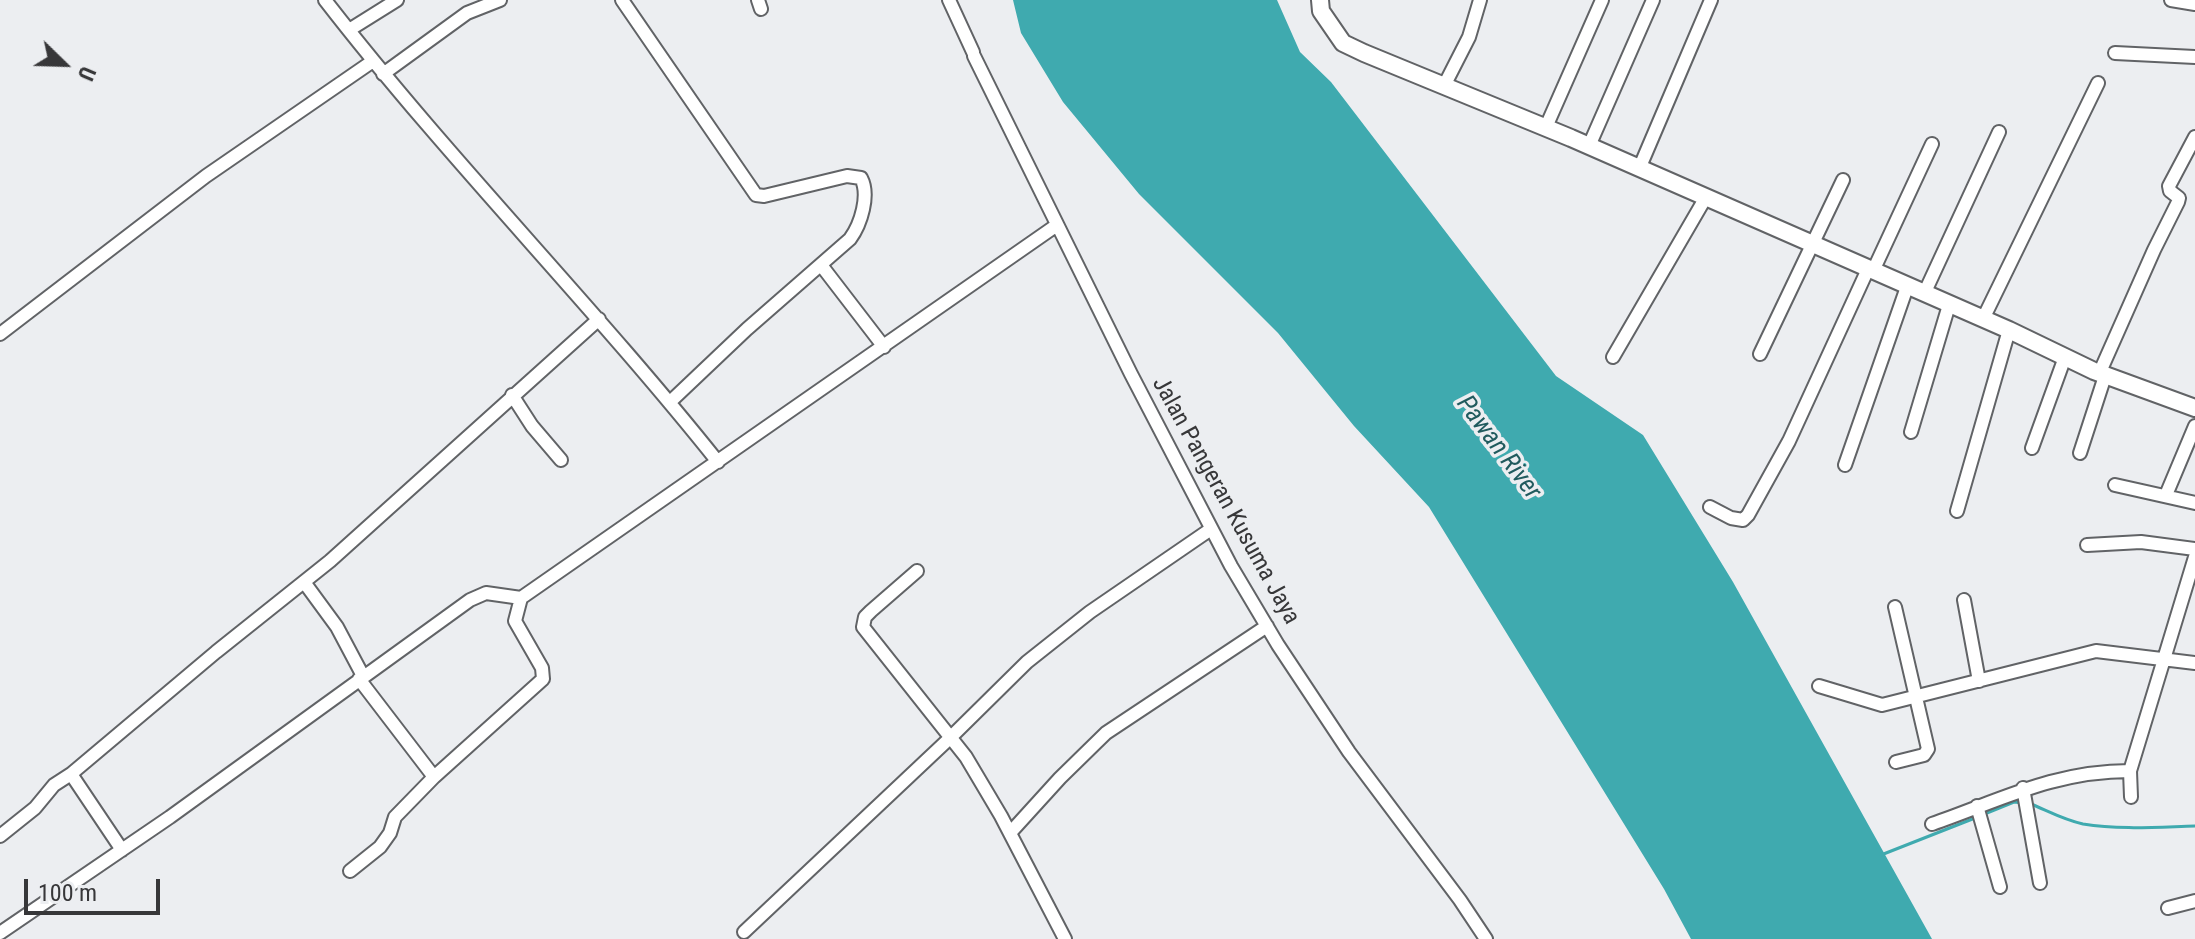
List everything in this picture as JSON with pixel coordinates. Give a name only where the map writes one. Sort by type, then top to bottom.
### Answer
[{"type":"main road","points":[[1320,0],[1321,11],[1343,43],[1546,127],[2009,330],[2102,375],[2195,408]]},
{"type":"street","points":[[325,0],[383,74],[599,319],[718,462]]},
{"type":"street","points":[[349,30],[397,0]]},
{"type":"street","points":[[383,74],[467,13],[500,0]]},
{"type":"street","points":[[622,0],[756,195],[764,196],[847,176],[857,176],[865,185],[858,225],[821,265],[670,402]]},
{"type":"street","name":"Jalan Pangeran Kusuma Jaya","points":[[949,0],[1057,225],[1211,529],[1267,626],[1349,752],[1486,939]]},
{"type":"street","points":[[1445,84],[1469,37],[1480,0]]},
{"type":"street","points":[[1546,127],[1602,0]]},
{"type":"street","points":[[1589,146],[1653,0]]},
{"type":"street","points":[[1639,169],[1711,0]]},
{"type":"street","points":[[2171,0],[2195,4]]},
{"type":"street","points":[[2115,53],[2195,57]]},
{"type":"street","points":[[0,334],[206,176],[373,61]]},
{"type":"street","points":[[1983,319],[2098,83]]},
{"type":"street","points":[[1924,294],[1999,132]]},
{"type":"street","points":[[2080,453],[2102,375],[2154,250],[2178,202],[2169,186],[2195,137]]},
{"type":"street","points":[[1710,507],[1737,520],[1743,520],[1748,515],[1789,441],[1932,144]]},
{"type":"street","points":[[1760,354],[1843,180]]},
{"type":"street","points":[[1613,357],[1706,197]]},
{"type":"street","points":[[350,871],[380,847],[390,833],[395,817],[434,777],[543,679],[542,668],[515,621],[521,598],[1057,225]]},
{"type":"street","points":[[821,265],[884,347]]},
{"type":"street","points":[[1845,465],[1907,287]]},
{"type":"street","points":[[1911,432],[1949,305]]},
{"type":"street","points":[[0,836],[35,808],[54,785],[304,582],[599,319]]},
{"type":"street","points":[[1957,511],[2009,330]]},
{"type":"street","points":[[2032,448],[2065,357]]},
{"type":"street","points":[[512,395],[532,426],[561,460]]},
{"type":"street","points":[[2166,495],[2195,426]]},
{"type":"street","points":[[2115,485],[2195,503]]},
{"type":"street","points":[[744,932],[1027,662],[1060,634],[1211,529]]},
{"type":"street","points":[[2087,545],[2141,542],[2195,549]]},
{"type":"street","points":[[2131,797],[2130,771],[2195,557]]},
{"type":"street","points":[[917,571],[865,617],[863,627],[951,737],[984,786],[1065,939]]},
{"type":"street","points":[[304,582],[337,627],[361,677],[434,777]]},
{"type":"street","points":[[0,933],[281,738],[478,595],[492,593],[521,598]]},
{"type":"street","points":[[1964,600],[1979,681]]},
{"type":"street","points":[[1895,607],[1928,751],[1924,755],[1896,762]]},
{"type":"street","points":[[1010,833],[1106,733],[1267,626]]},
{"type":"street","points":[[1819,686],[1876,704],[1891,704],[2096,651],[2195,663]]},
{"type":"street","points":[[1932,824],[2023,788],[2099,772],[2130,771]]},
{"type":"street","points":[[71,774],[122,850]]},
{"type":"street","points":[[2023,788],[2040,883]]},
{"type":"street","points":[[1977,806],[2000,887]]},
{"type":"street","points":[[2168,908],[2195,901]]},
{"type":"water","name":"Pawan River","points":[[1013,0],[1277,0],[1300,52],[1331,82],[1556,376],[1643,435],[1733,582],[1932,939],[1691,939],[1664,889],[1429,507],[1354,426],[1278,333],[1139,194],[1063,102],[1021,33]]},
{"type":"waterway","points":[[1982,815],[2014,802],[2023,803]]},
{"type":"waterway","points":[[2031,804],[2063,818],[2097,826],[2195,826]]},
{"type":"waterway","points":[[1881,855],[1975,818]]}]
